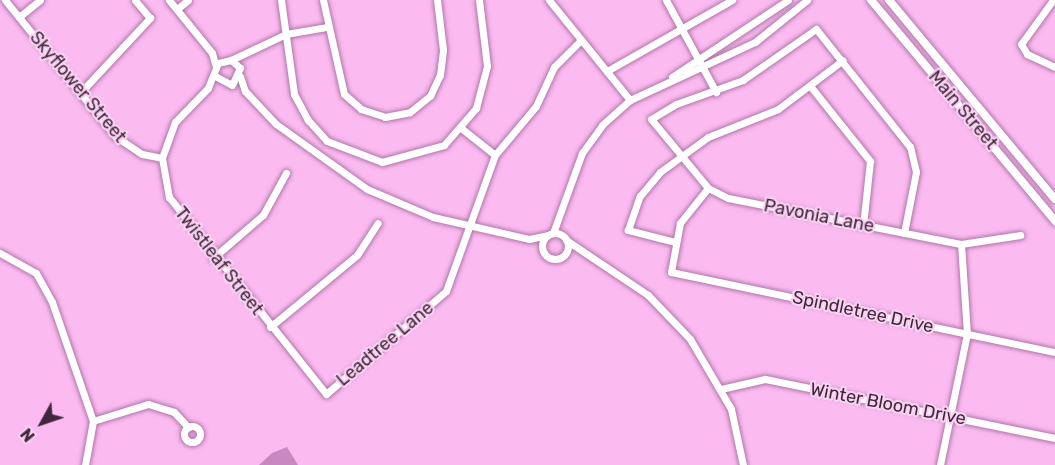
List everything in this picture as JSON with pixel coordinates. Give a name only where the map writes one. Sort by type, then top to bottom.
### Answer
[{"type":"main road","name":"Main Street","points":[[871,0],[1055,221]]},
{"type":"main road","name":"Main Street","points":[[889,0],[1055,199]]},
{"type":"street","name":"Skyflower Street","points":[[5,0],[125,145],[162,158]]},
{"type":"street","points":[[19,17],[40,0]]},
{"type":"street","points":[[80,93],[150,18],[135,0]]},
{"type":"street","points":[[162,158],[175,122],[208,88],[215,76],[216,67],[212,52],[169,0]]},
{"type":"street","points":[[177,9],[188,0]]},
{"type":"street","points":[[281,0],[294,94],[327,141],[382,162],[435,149],[461,129],[476,108],[487,66],[479,0]]},
{"type":"street","points":[[323,0],[327,27],[344,94],[361,109],[385,117],[410,112],[430,96],[440,75],[443,50],[437,0]]},
{"type":"street","points":[[549,0],[630,100]]},
{"type":"street","points":[[666,0],[686,31],[716,92],[776,60],[816,29],[843,60],[910,147],[915,172],[904,233]]},
{"type":"street","points":[[607,71],[686,31],[732,0]]},
{"type":"street","points":[[544,252],[550,234],[563,214],[582,153],[602,125],[630,100],[672,78],[699,57],[749,30],[788,0]]},
{"type":"street","points":[[672,78],[704,69],[755,42],[807,0]]},
{"type":"street","points":[[1053,0],[1022,49],[1055,67]]},
{"type":"street","points":[[216,67],[229,59],[246,56],[286,34],[327,27]]},
{"type":"street","points":[[461,129],[495,155],[530,115],[554,67],[581,40]]},
{"type":"street","points":[[212,52],[229,59],[240,74],[245,91],[276,124],[344,175],[411,209],[529,239],[550,234],[564,238],[582,255],[627,280],[669,314],[721,389],[737,429],[743,465]]},
{"type":"street","points":[[208,88],[228,85],[240,74],[246,56]]},
{"type":"street","points":[[708,188],[689,206],[675,242],[628,230],[640,196],[680,154],[778,110],[811,87],[843,60]]},
{"type":"street","points":[[215,76],[228,85],[245,91]]},
{"type":"street","points":[[811,87],[870,161],[863,225]]},
{"type":"street","name":"Pavonia Lane","points":[[716,92],[676,104],[651,119],[708,188],[728,198],[961,244],[1020,235]]},
{"type":"street","name":"Leadtree Lane","points":[[326,394],[446,291],[495,155]]},
{"type":"street","name":"Twistleaf Street","points":[[162,158],[169,197],[213,258],[326,394]]},
{"type":"street","points":[[213,258],[262,215],[286,173]]},
{"type":"street","points":[[563,214],[565,254]]},
{"type":"street","points":[[270,327],[357,255],[378,223]]},
{"type":"street","points":[[529,239],[544,252],[556,258],[565,254],[582,255]]},
{"type":"street","name":"Spindletree Drive","points":[[675,242],[671,272],[1055,352]]},
{"type":"street","points":[[940,465],[967,334],[961,244]]},
{"type":"street","points":[[0,253],[25,265],[46,286],[93,421],[85,465]]},
{"type":"street","name":"Winter Bloom Drive","points":[[721,389],[765,379],[1055,438]]},
{"type":"street","points":[[93,421],[148,404],[174,412],[188,427]]},
{"type":"shaded area","points":[[287,447],[298,465],[259,465],[272,453]]}]
